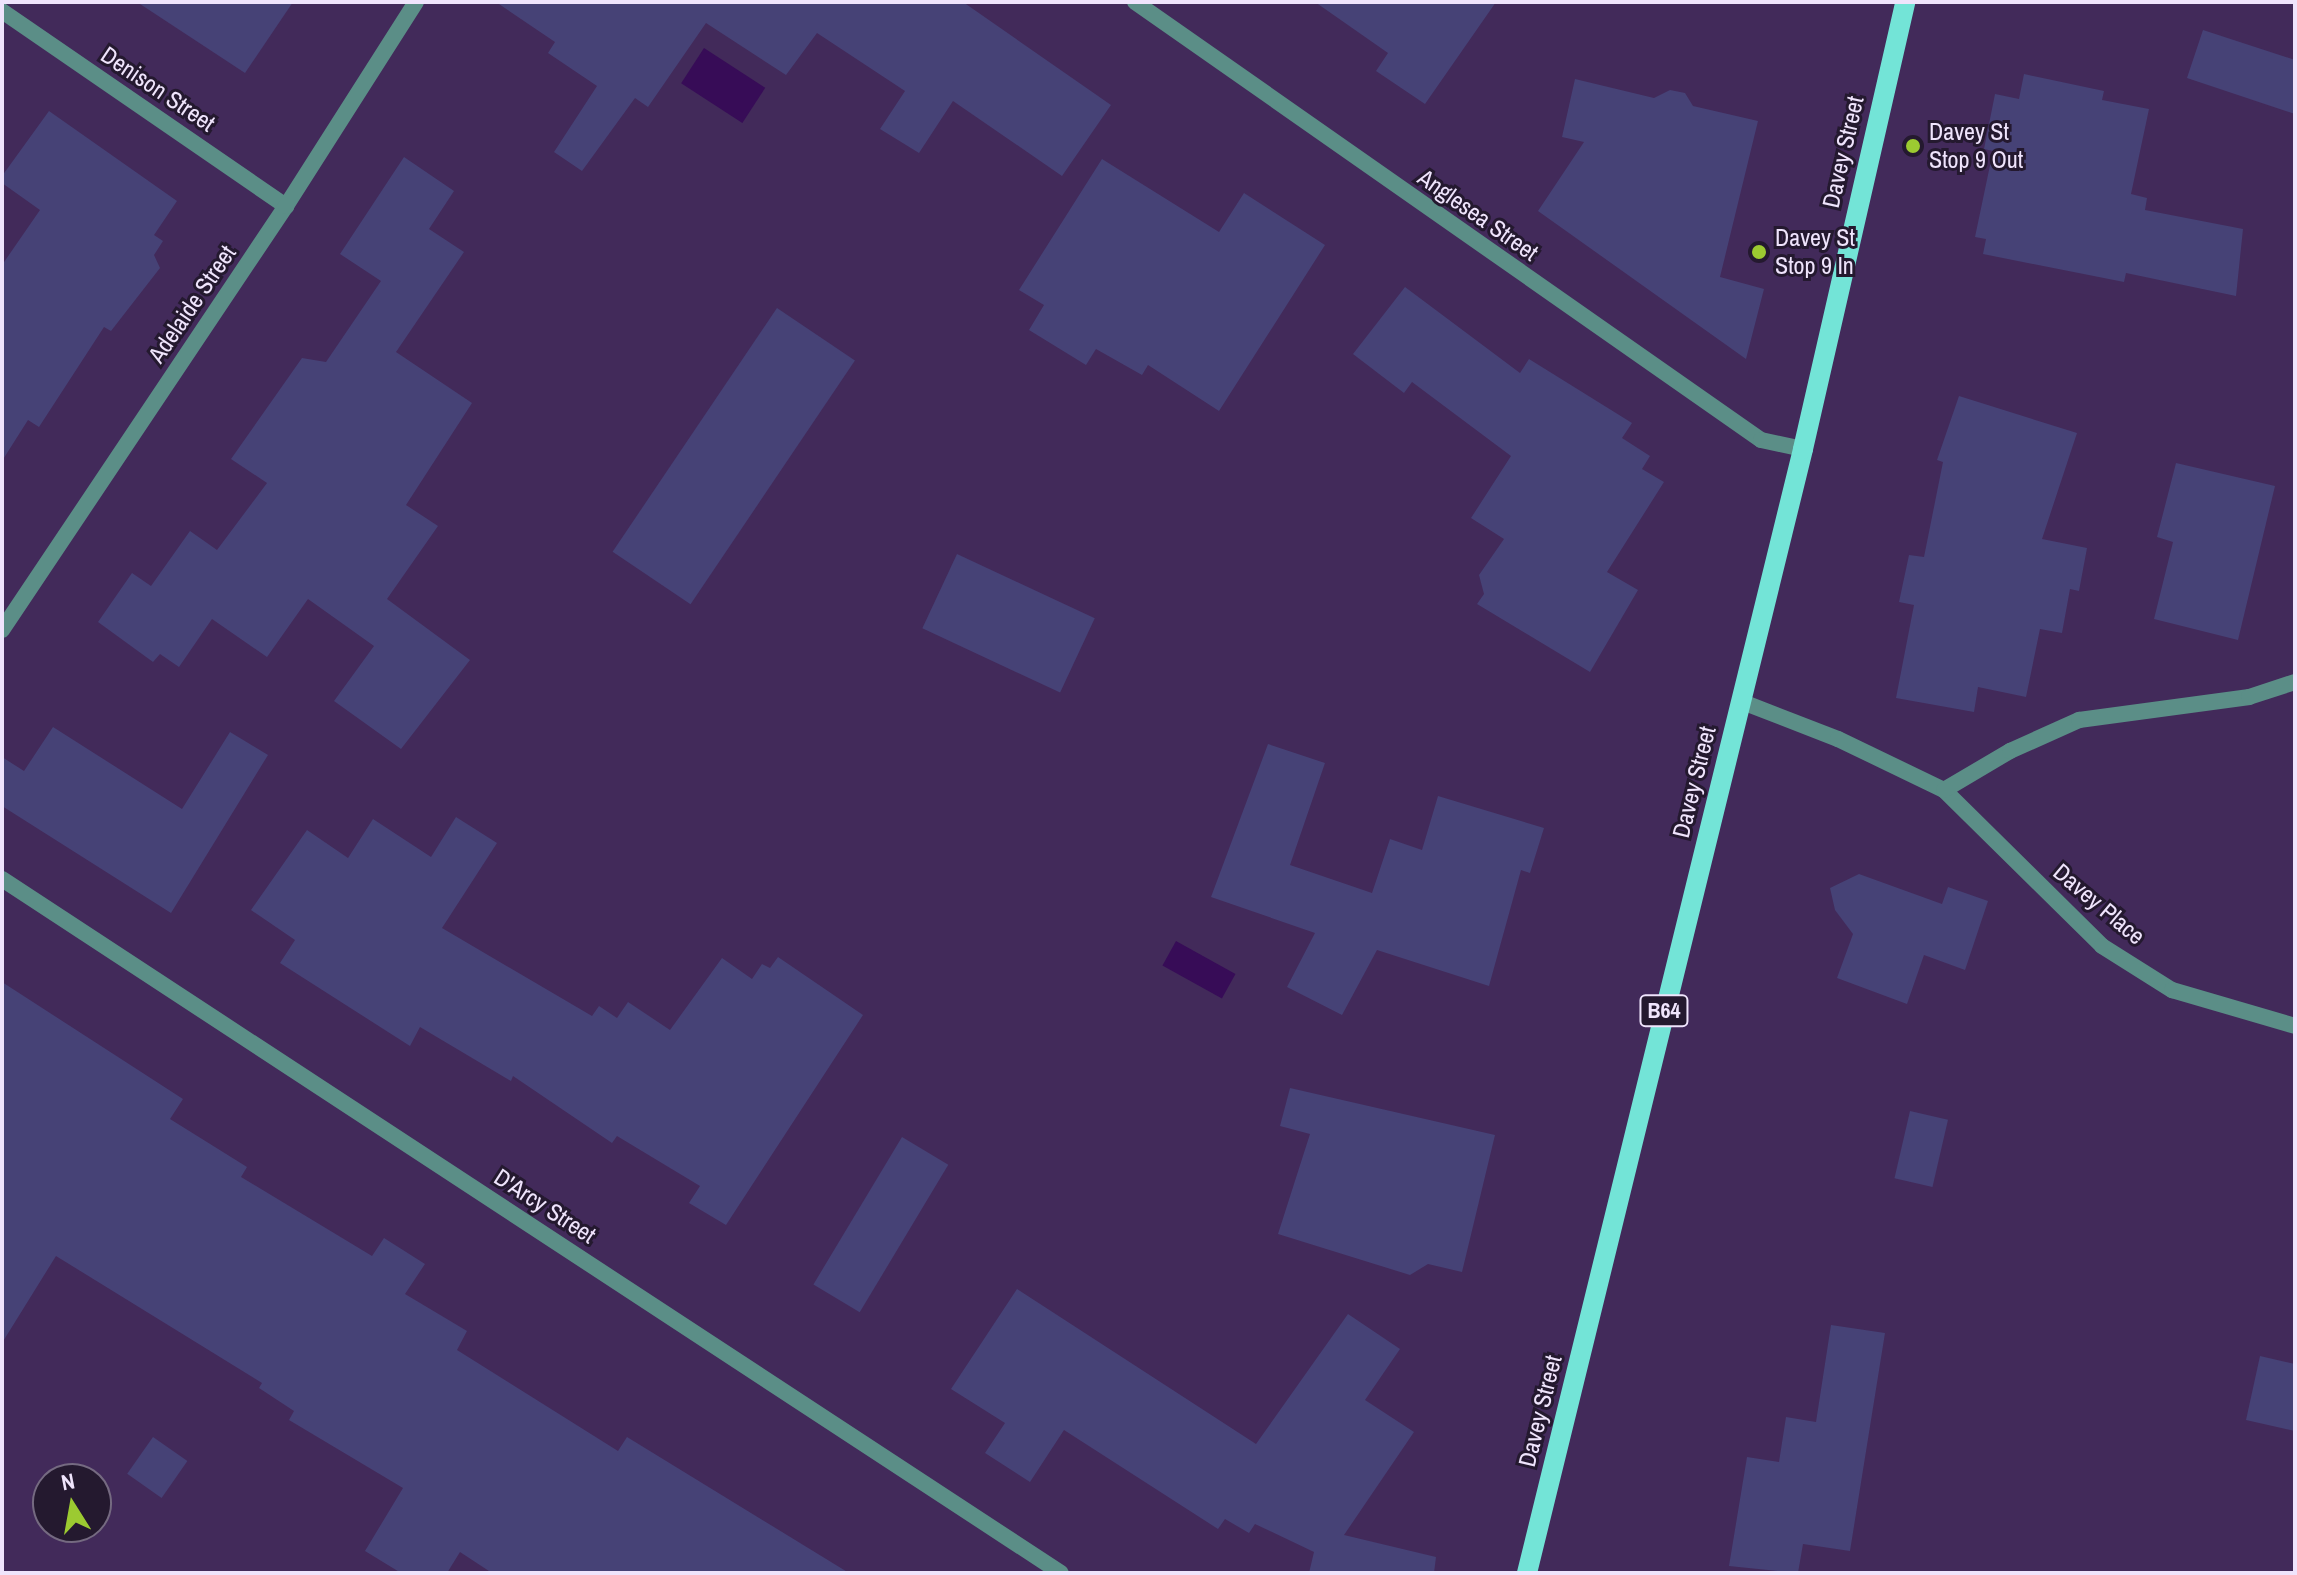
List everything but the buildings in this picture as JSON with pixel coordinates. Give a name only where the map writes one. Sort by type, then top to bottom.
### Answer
[{"type":"main road","name":"Davey Street","points":[[1527,1573],[1803,449],[1905,2]]},
{"type":"street","name":"Anglesea Street","points":[[1135,2],[1761,440],[1803,449]]},
{"type":"street","name":"Adelaide Street","points":[[2,630],[286,206],[411,4]]},
{"type":"street","name":"Denison Street","points":[[2,11],[286,206]]},
{"type":"street","points":[[1944,790],[2010,751],[2079,720],[2249,697],[2295,682]]},
{"type":"street","name":"Davey Place","points":[[1740,701],[1838,739],[1944,790],[2102,946],[2172,990],[2295,1026]]},
{"type":"street","name":"D'Arcy Street","points":[[2,879],[1061,1573]]},
{"type":"shaded area","points":[[704,48],[765,88],[742,123],[681,83]]},
{"type":"shaded area","points":[[1176,941],[1235,974],[1222,998],[1162,965]]},
{"type":"place","name":"Davey St Stop 9 Out","points":[[1913,146]]},
{"type":"place","name":"Davey St Stop 9 In","points":[[1759,252]]}]
